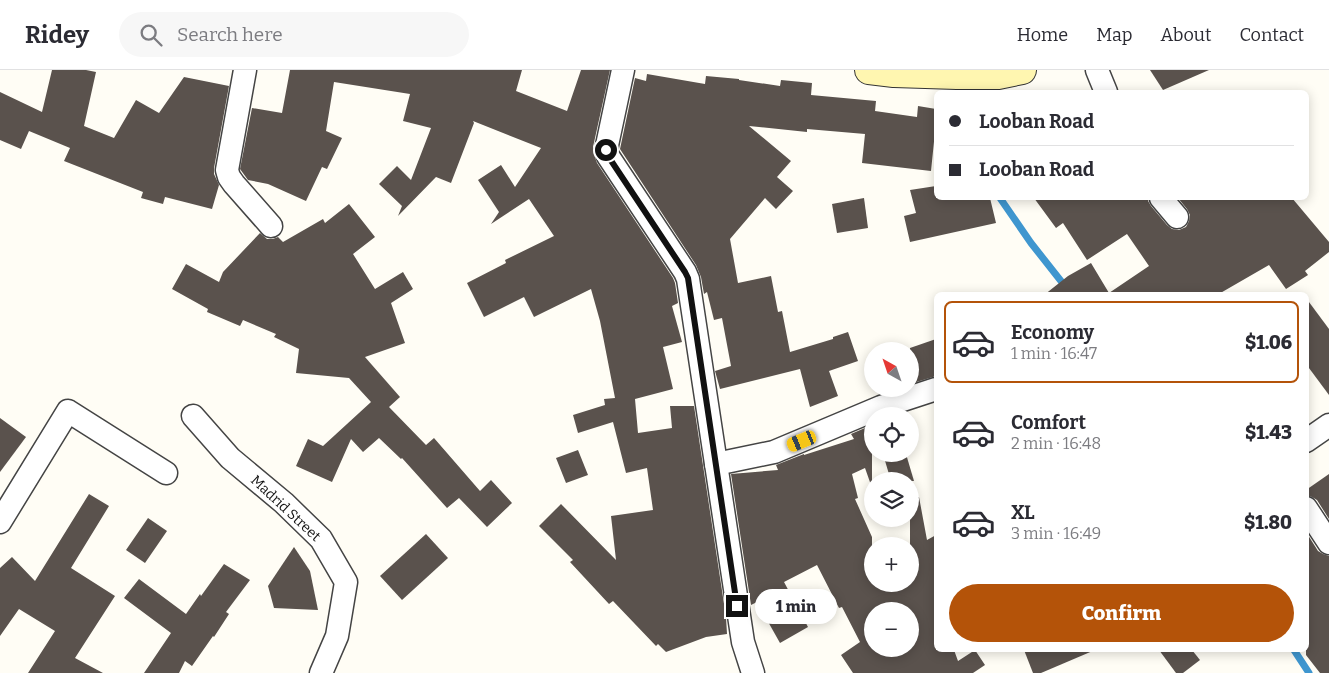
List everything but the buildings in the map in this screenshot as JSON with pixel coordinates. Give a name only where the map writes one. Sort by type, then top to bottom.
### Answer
[{"type":"main road","points":[[869,70],[957,76],[1010,72]]},
{"type":"street","points":[[245,70],[227,170],[234,184],[271,226]]},
{"type":"street","points":[[623,70],[606,150],[608,156],[688,278],[743,642],[753,673]]},
{"type":"street","points":[[1097,70],[1105,90]]},
{"type":"street","points":[[1163,200],[1177,217]]},
{"type":"street","points":[[716,464],[774,452],[882,407],[934,390]]},
{"type":"street","points":[[0,522],[68,411],[166,473]]},
{"type":"street","name":"Madrid Street","points":[[193,416],[230,458],[284,504],[321,539],[346,582],[337,636],[321,673]]},
{"type":"street","points":[[1309,439],[1329,425]]},
{"type":"street","points":[[1309,513],[1329,543]]},
{"type":"waterway","points":[[1001,200],[1031,243],[1070,292]]},
{"type":"waterway","points":[[1295,652],[1309,673]]},
{"type":"route","points":[[606,150],[608,156],[688,278],[737,606]]}]
